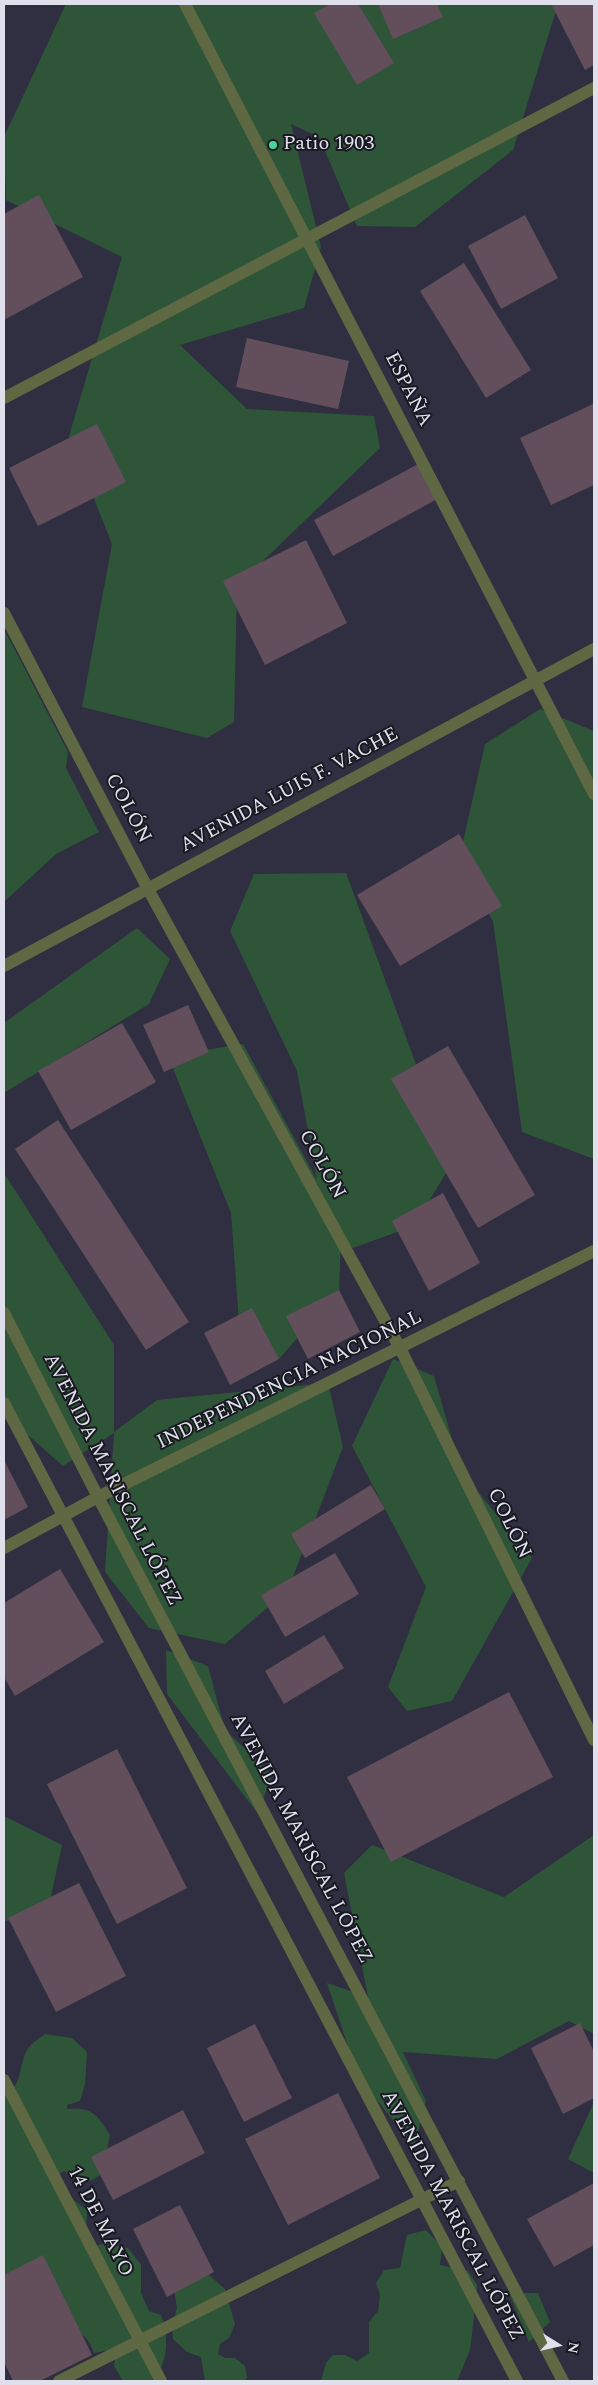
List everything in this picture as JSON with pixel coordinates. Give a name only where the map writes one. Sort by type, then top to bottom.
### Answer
[{"type":"street","name":"ESPAÑA","points":[[185,4],[594,794]]},
{"type":"street","points":[[4,398],[594,88]]},
{"type":"street","name":"COLÓN","points":[[4,613],[148,889],[400,1348],[594,1740]]},
{"type":"street","name":"AVENIDA LUIS F. VACHE","points":[[4,966],[594,650]]},
{"type":"street","name":"INDEPENDENCIA NACIONAL","points":[[4,1548],[98,1497],[594,1252]]},
{"type":"street","name":"AVENIDA MARISCAL LÓPEZ","points":[[4,1313],[98,1497],[563,2381]]},
{"type":"street","name":"AVENIDA MARISCAL LÓPEZ","points":[[4,1403],[517,2381]]},
{"type":"street","name":"14 DE MAYO","points":[[4,2080],[161,2381]]},
{"type":"street","points":[[59,2381],[459,2181]]},
{"type":"green space","points":[[66,4],[558,4],[513,150],[415,227],[357,226],[319,137],[291,124],[321,247],[304,308],[180,345],[247,409],[374,416],[380,448],[237,586],[234,722],[207,738],[82,707],[112,544],[69,436],[122,257],[6,200],[4,137]]},
{"type":"green space","points":[[4,629],[68,752],[66,768],[99,832],[56,854],[4,902]]},
{"type":"green space","points":[[540,709],[594,731],[594,1159],[522,1132],[493,921],[458,864],[485,744]]},
{"type":"green space","points":[[346,873],[452,1163],[414,1226],[353,1248],[341,1239],[339,1290],[279,1359],[240,1336],[231,1213],[168,1056],[243,1044],[317,1180],[297,1071],[230,931],[254,874]]},
{"type":"green space","points":[[137,928],[170,959],[149,1004],[4,1093],[4,1023]]},
{"type":"green space","points":[[4,1173],[114,1345],[114,1432],[157,1400],[328,1383],[343,1447],[288,1590],[225,1644],[149,1628],[105,1572],[114,1433],[63,1466],[4,1414]]},
{"type":"green space","points":[[393,1359],[434,1376],[461,1471],[532,1558],[452,1701],[407,1711],[388,1687],[426,1587],[352,1446]]},
{"type":"green space","points":[[166,1650],[208,1666],[225,1730],[272,1774],[258,1814],[167,1694]]},
{"type":"green space","points":[[4,1816],[62,1845],[47,1915],[4,1921]]},
{"type":"green space","points":[[594,1835],[594,2034],[569,2021],[497,2059],[403,2052],[426,2101],[414,2147],[358,2076],[327,1983],[368,1997],[344,1873],[372,1845],[504,1897]]},
{"type":"green space","points":[[45,2034],[72,2038],[87,2052],[85,2084],[80,2101],[67,2105],[67,2109],[82,2109],[93,2113],[110,2135],[102,2174],[90,2181],[74,2178],[64,2171],[56,2176],[66,2194],[87,2210],[86,2233],[95,2246],[107,2243],[128,2248],[141,2265],[141,2293],[149,2311],[161,2315],[166,2341],[162,2366],[152,2381],[123,2381],[114,2366],[116,2354],[110,2350],[94,2353],[88,2340],[82,2334],[5,2279],[4,2091],[11,2091],[15,2086],[26,2052],[31,2045]]},
{"type":"green space","points":[[594,2102],[594,2173],[568,2159]]},
{"type":"green space","points":[[426,2230],[442,2247],[440,2265],[468,2271],[477,2285],[470,2350],[458,2379],[456,2381],[321,2381],[326,2363],[333,2355],[345,2355],[357,2361],[369,2353],[369,2322],[378,2311],[380,2295],[376,2283],[384,2270],[400,2268],[407,2235]]},
{"type":"green space","points":[[209,2275],[225,2289],[235,2324],[229,2338],[220,2344],[218,2354],[225,2358],[235,2358],[245,2366],[247,2377],[245,2381],[205,2381],[201,2357],[187,2352],[173,2339],[172,2326],[177,2308],[174,2289],[191,2276]]},
{"type":"green space","points":[[509,2293],[538,2293],[550,2322],[529,2342]]},
{"type":"building","points":[[330,4],[358,4],[394,63],[357,85],[314,13]]},
{"type":"building","points":[[378,4],[437,4],[443,17],[393,39]]},
{"type":"building","points":[[551,4],[594,4],[594,65],[585,70]]},
{"type":"building","points":[[39,195],[83,277],[4,320],[4,214]]},
{"type":"building","points":[[525,215],[558,278],[501,309],[468,246]]},
{"type":"building","points":[[464,263],[531,370],[486,398],[420,291]]},
{"type":"building","points":[[247,338],[349,361],[338,409],[236,387]]},
{"type":"building","points":[[593,404],[594,485],[551,505],[520,438]]},
{"type":"building","points":[[97,424],[126,482],[38,526],[9,468]]},
{"type":"building","points":[[420,463],[439,498],[333,556],[314,520]]},
{"type":"building","points":[[306,540],[347,623],[265,665],[223,581]]},
{"type":"building","points":[[459,834],[502,906],[400,966],[357,895]]},
{"type":"building","points":[[188,1005],[209,1052],[164,1072],[143,1025]]},
{"type":"building","points":[[122,1023],[156,1082],[71,1130],[38,1071]]},
{"type":"building","points":[[448,1046],[535,1195],[478,1228],[391,1079]]},
{"type":"building","points":[[58,1120],[189,1322],[146,1350],[15,1149]]},
{"type":"building","points":[[443,1193],[480,1263],[429,1291],[392,1221]]},
{"type":"building","points":[[339,1290],[360,1332],[308,1359],[286,1316]]},
{"type":"building","points":[[252,1308],[279,1359],[230,1385],[204,1333]]},
{"type":"building","points":[[4,1460],[28,1507],[4,1520]]},
{"type":"building","points":[[371,1485],[385,1509],[305,1558],[291,1534]]},
{"type":"building","points":[[335,1553],[359,1594],[285,1637],[261,1595]]},
{"type":"building","points":[[60,1569],[104,1642],[15,1696],[4,1677],[4,1603]]},
{"type":"building","points":[[324,1635],[344,1668],[284,1704],[265,1671]]},
{"type":"building","points":[[509,1692],[553,1777],[391,1862],[347,1777]]},
{"type":"building","points":[[117,1749],[187,1888],[117,1924],[47,1784]]},
{"type":"building","points":[[79,1883],[126,1976],[56,2012],[8,1918]]},
{"type":"building","points":[[580,2023],[594,2052],[594,2098],[563,2114],[531,2048]]},
{"type":"building","points":[[255,2024],[292,2098],[244,2122],[207,2048]]},
{"type":"building","points":[[338,2093],[380,2178],[288,2225],[245,2139]]},
{"type":"building","points":[[183,2110],[205,2153],[113,2200],[91,2157]]},
{"type":"building","points":[[594,2183],[594,2245],[554,2267],[527,2219]]},
{"type":"building","points":[[180,2205],[214,2272],[167,2297],[133,2229]]},
{"type":"building","points":[[43,2255],[92,2355],[40,2381],[13,2381],[4,2362],[4,2275]]},
{"type":"place","name":"Patio 1903","points":[[273,145]]}]
